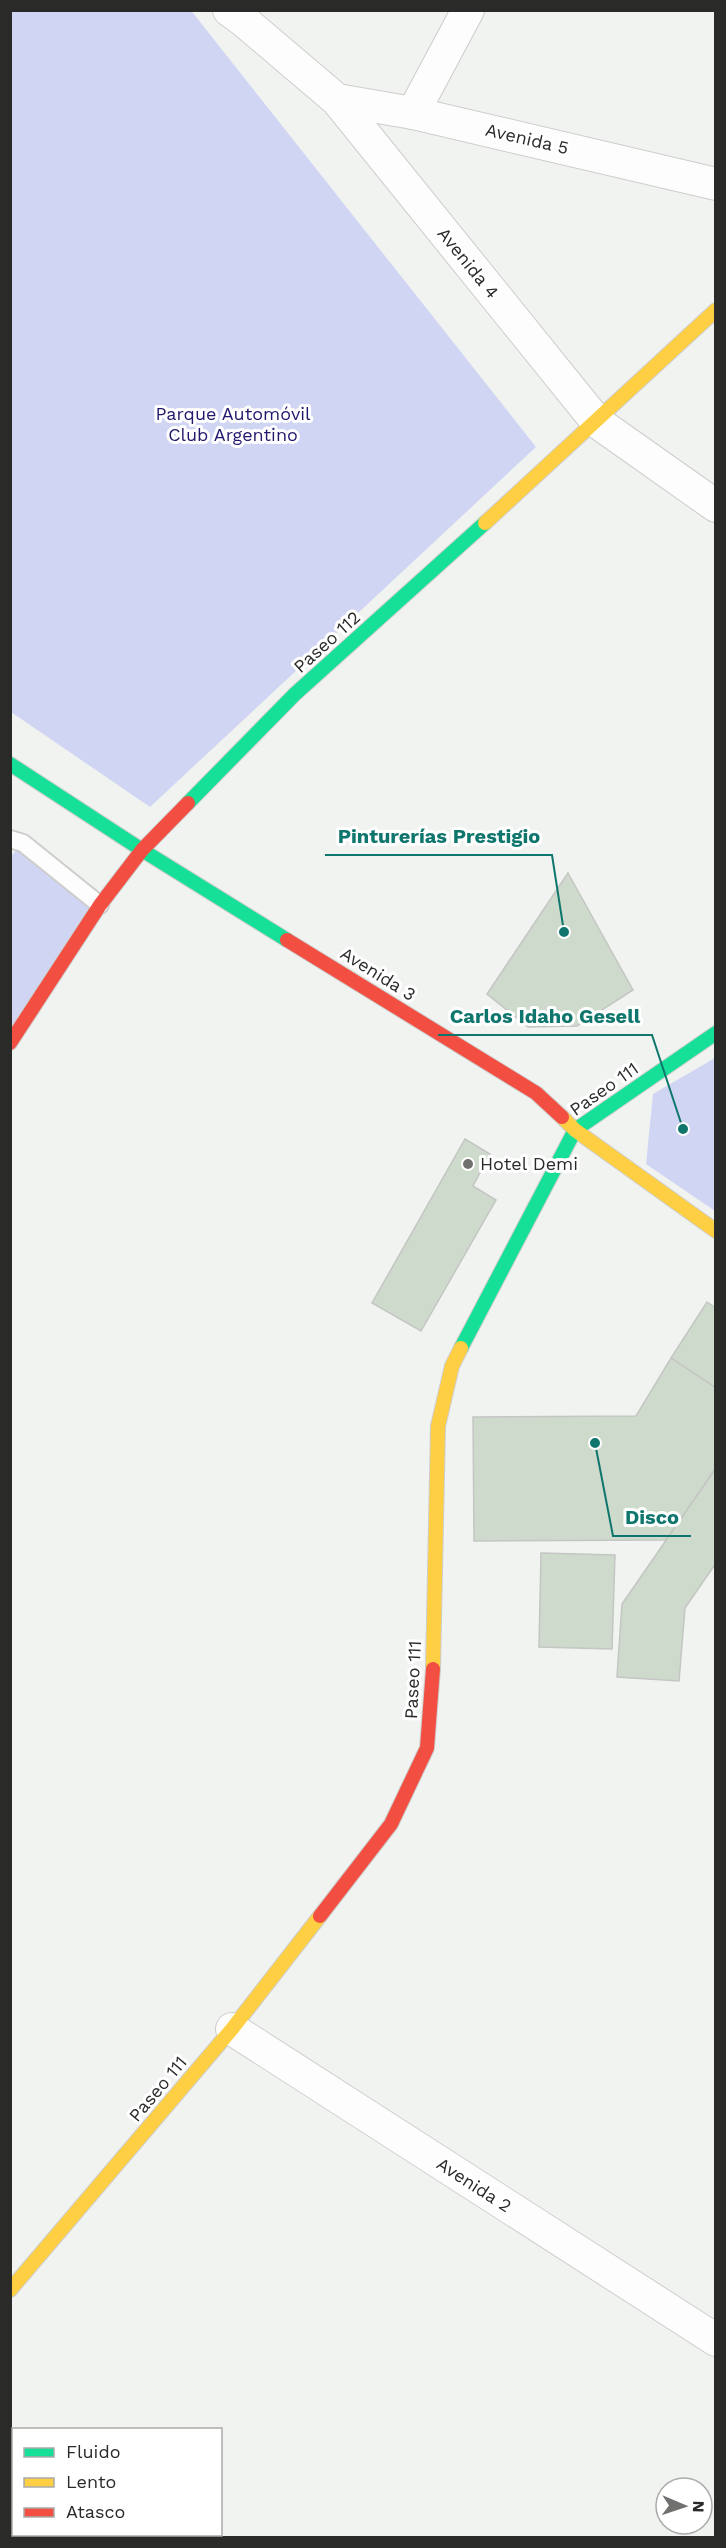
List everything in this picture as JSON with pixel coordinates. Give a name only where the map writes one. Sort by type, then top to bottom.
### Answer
[{"type":"street","name":"Avenida 4","points":[[229,10],[337,100],[597,422],[716,506]]},
{"type":"street","points":[[413,113],[468,10]]},
{"type":"street","name":"Avenida 5","points":[[337,100],[413,113],[716,184]]},
{"type":"street","name":"Paseo 112","points":[[10,1043],[100,904],[142,850],[295,694],[597,422],[716,310]]},
{"type":"street","name":"Avenida 3","points":[[11,766],[142,850],[536,1093],[575,1130],[716,1231]]},
{"type":"street","name":"Paseo 111","points":[[10,2290],[232,2029],[391,1824],[427,1748],[433,1688],[438,1426],[452,1366],[575,1130],[716,1034]]},
{"type":"street","name":"Avenida 2","points":[[232,2029],[716,2340]]},
{"type":"lane","points":[[10,839],[23,843],[100,904]]},
{"type":"green space","name":"Parque Automóvil Club Argentino","points":[[188,10],[193,13],[536,447],[150,807],[11,712],[10,11]]},
{"type":"green space","points":[[23,843],[100,905],[11,1043],[11,856]]},
{"type":"green space","points":[[715,1058],[715,1211],[646,1164],[653,1094]]},
{"type":"building","points":[[568,873],[633,990],[577,1026],[528,1027],[487,994]]},
{"type":"building","points":[[465,1139],[490,1154],[473,1186],[496,1200],[421,1331],[372,1303]]},
{"type":"building","points":[[707,1302],[716,1308],[716,1388],[671,1358]]},
{"type":"building","points":[[671,1358],[716,1388],[716,1468],[666,1540],[474,1541],[473,1417],[636,1416]]},
{"type":"building","points":[[716,1468],[716,1563],[685,1608],[679,1681],[617,1677],[622,1604]]},
{"type":"building","points":[[541,1553],[615,1555],[612,1649],[539,1647]]},
{"type":"traffic: fast","points":[[188,803],[295,694],[485,523]]},
{"type":"traffic: fast","points":[[10,764],[287,940]]},
{"type":"traffic: fast","points":[[461,1348],[575,1130],[716,1033]]},
{"type":"traffic: slow","points":[[485,523],[716,310]]},
{"type":"traffic: slow","points":[[562,1117],[575,1130],[716,1231]]},
{"type":"traffic: slow","points":[[433,1669],[438,1426],[452,1366],[461,1348]]},
{"type":"traffic: slow","points":[[10,2290],[232,2029],[320,1916]]},
{"type":"traffic: jam","points":[[10,1043],[100,905],[142,850],[188,803]]},
{"type":"traffic: jam","points":[[287,940],[536,1093],[562,1117]]},
{"type":"traffic: jam","points":[[320,1916],[391,1824],[427,1748],[433,1669]]},
{"type":"place","name":"Pinturerías Prestigio","points":[[564,932]]},
{"type":"place","name":"Carlos Idaho Gesell","points":[[683,1129]]},
{"type":"place","name":"Hotel Demi","points":[[468,1164]]},
{"type":"place","name":"Disco","points":[[595,1443]]}]
